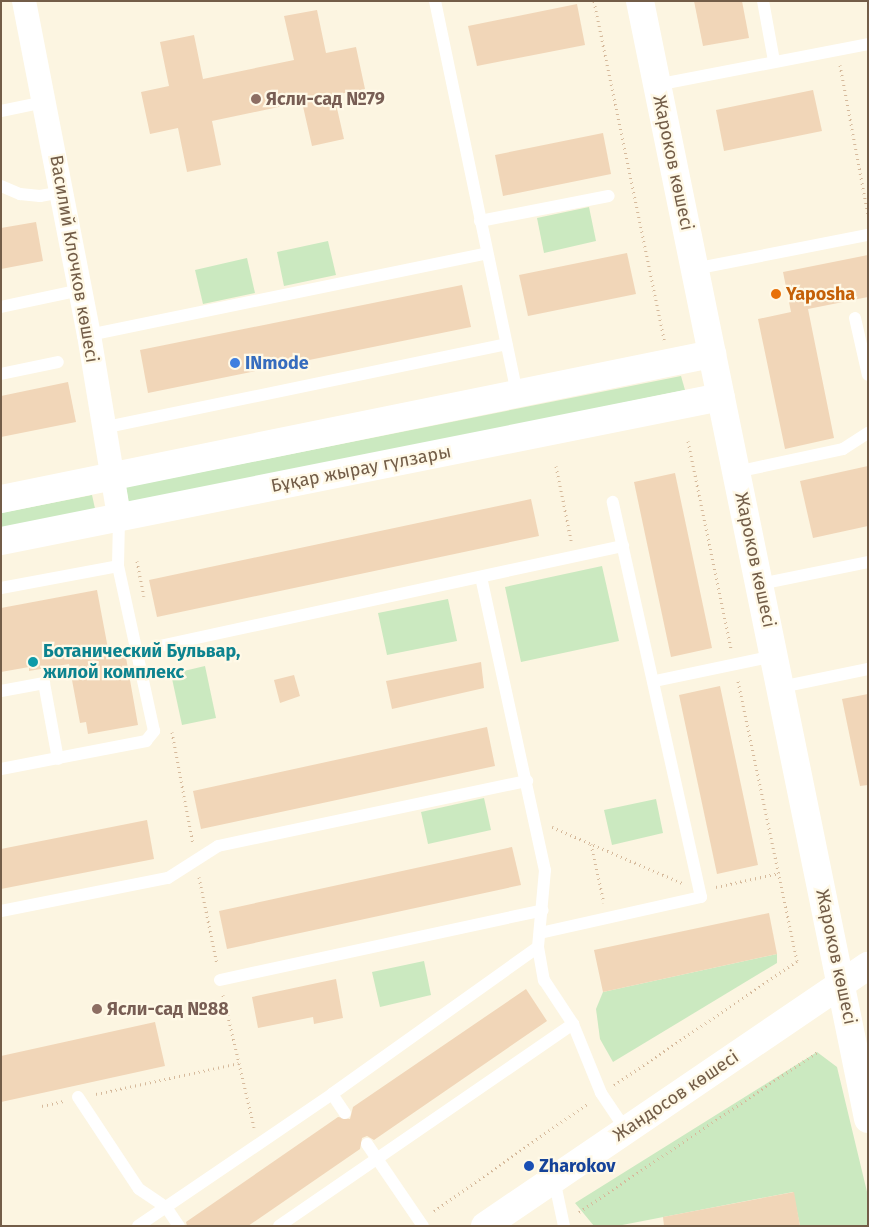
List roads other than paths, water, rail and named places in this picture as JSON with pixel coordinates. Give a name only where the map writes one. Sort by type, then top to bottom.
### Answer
[{"type":"main road","name":"Жароков көшесі","points":[[640,1],[868,1119]]},
{"type":"main road","points":[[1,499],[712,354]]},
{"type":"main road","name":"Бұқар жырау гүлзары","points":[[1,541],[721,397]]},
{"type":"main road","name":"Жандосов көшесі","points":[[485,1226],[868,966]]},
{"type":"street","name":"Василий Клочков көшесі","points":[[24,1],[81,290],[118,517]]},
{"type":"lane","points":[[435,1],[517,394]]},
{"type":"lane","points":[[763,1],[774,61]]},
{"type":"lane","points":[[656,85],[868,44]]},
{"type":"lane","points":[[1,111],[45,102]]},
{"type":"lane","points":[[1,186],[20,194],[40,196],[62,192]]},
{"type":"lane","points":[[480,222],[609,196]]},
{"type":"lane","points":[[694,269],[868,235]]},
{"type":"lane","points":[[89,335],[487,254]]},
{"type":"lane","points":[[1,307],[81,290]]},
{"type":"lane","points":[[856,318],[868,374]]},
{"type":"lane","points":[[102,428],[506,344]]},
{"type":"lane","points":[[1,374],[58,362]]},
{"type":"lane","points":[[736,472],[843,449],[868,433]]},
{"type":"lane","points":[[540,933],[701,897],[655,681],[613,502]]},
{"type":"lane","points":[[1,769],[146,741],[154,731],[118,566],[118,517]]},
{"type":"lane","points":[[155,647],[623,546]]},
{"type":"lane","points":[[760,584],[868,562]]},
{"type":"lane","points":[[1,588],[118,566]]},
{"type":"lane","points":[[481,576],[545,870],[543,910],[538,947],[544,980],[573,1024],[601,1093],[626,1130]]},
{"type":"lane","points":[[655,681],[774,656]]},
{"type":"lane","points":[[781,687],[868,669]]},
{"type":"lane","points":[[1,691],[44,684],[58,759]]},
{"type":"lane","points":[[1,911],[168,878],[218,846],[527,781]]},
{"type":"lane","points":[[220,980],[543,910]]},
{"type":"lane","points":[[138,1226],[258,1142],[332,1094],[538,947]]},
{"type":"lane","points":[[279,1226],[573,1024]]},
{"type":"lane","points":[[332,1094],[345,1113]]},
{"type":"lane","points":[[78,1098],[139,1189],[166,1207],[179,1226]]},
{"type":"lane","points":[[367,1144],[423,1226]]},
{"type":"lane","points":[[554,1179],[564,1224]]},
{"type":"place","name":"Ясли-сад №79","points":[[256,99]]},
{"type":"place","name":"Yaposha","points":[[776,294]]},
{"type":"place","name":"INmode","points":[[235,363]]},
{"type":"place","name":"Ботанический Бульвар, жилой комплекс","points":[[33,662]]},
{"type":"place","name":"Ясли-сад №88","points":[[97,1009]]},
{"type":"place","name":"Zharokov","points":[[529,1166]]}]
